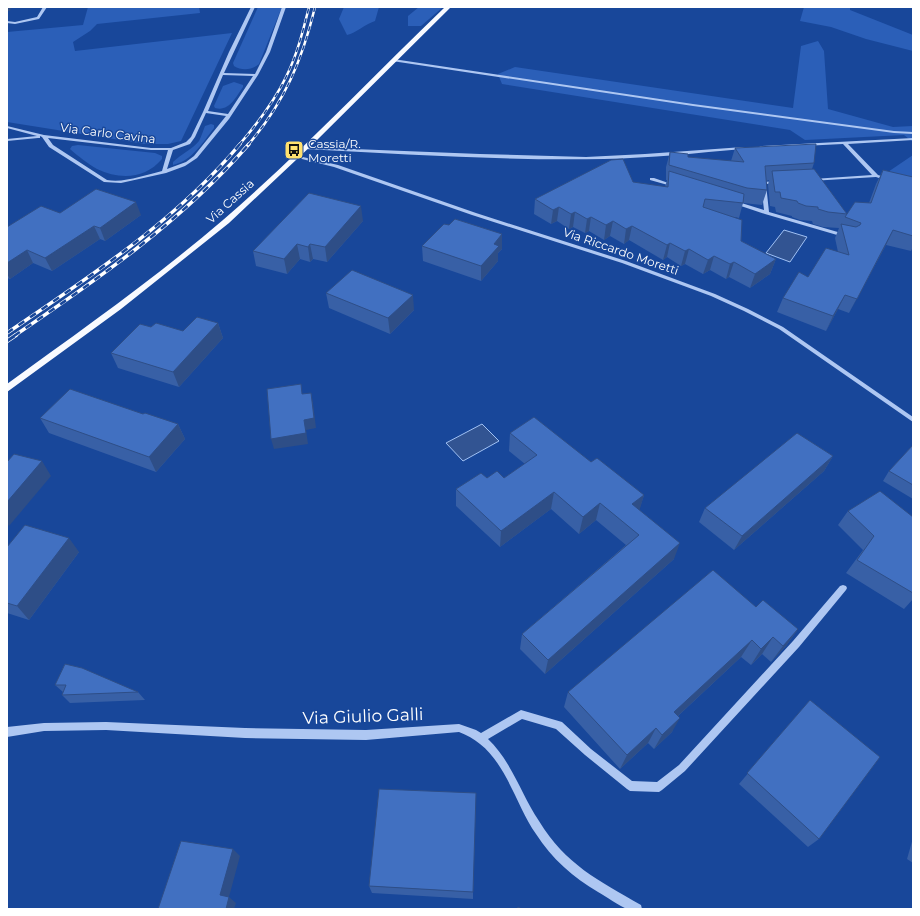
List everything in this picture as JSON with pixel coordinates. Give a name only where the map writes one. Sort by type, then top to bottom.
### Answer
[{"type":"main road","name":"Via Cassia","points":[[7,389],[133,296],[237,211],[296,156],[448,7]]},
{"type":"street","points":[[7,22],[15,23],[38,18],[45,7]]},
{"type":"street","points":[[164,172],[171,149],[188,143],[193,137],[253,7]]},
{"type":"street","points":[[7,127],[44,136],[51,146],[106,181],[114,183],[180,167],[197,156],[256,75],[265,57],[284,7]]},
{"type":"street","points":[[393,60],[701,106],[894,132],[913,133]]},
{"type":"street","points":[[221,74],[256,75]]},
{"type":"street","points":[[205,112],[228,115]]},
{"type":"street","points":[[7,140],[44,136]]},
{"type":"street","name":"Via Carlo Cavina","points":[[44,136],[151,149],[171,149]]},
{"type":"street","points":[[753,148],[913,139]]},
{"type":"street","points":[[844,142],[876,176]]},
{"type":"street","points":[[304,148],[458,155],[586,158],[645,156],[745,148]]},
{"type":"street","name":"Via Riccardo Moretti","points":[[296,156],[343,169],[474,214],[624,262],[734,304],[788,333],[913,420]]},
{"type":"street","points":[[808,180],[876,176],[891,181]]},
{"type":"street","points":[[652,179],[683,188]]},
{"type":"street","points":[[766,213],[763,183],[785,182]]},
{"type":"street","points":[[728,202],[850,238]]},
{"type":"street","points":[[481,738],[521,714],[559,725],[588,752],[630,786],[659,786],[682,768],[796,644],[843,588]]},
{"type":"street","name":"Via Giulio Galli","points":[[7,732],[44,727],[106,726],[245,733],[366,735],[459,728],[470,731],[491,746],[500,759],[539,831],[564,861],[582,876],[637,909]]},
{"type":"shaded area","points":[[88,7],[199,7],[200,13],[97,24],[90,31],[73,42],[75,51],[232,33],[181,141],[168,144],[145,144],[7,122],[7,32],[83,25]]},
{"type":"shaded area","points":[[258,7],[282,7],[259,64],[250,69],[240,69],[234,66],[233,63]]},
{"type":"shaded area","points":[[344,7],[379,7],[375,21],[347,35],[339,19]]},
{"type":"shaded area","points":[[419,7],[443,7],[421,26],[408,26],[408,16]]},
{"type":"shaded area","points":[[804,7],[850,7],[850,10],[913,35],[913,51],[866,39],[831,27],[800,21]]},
{"type":"shaded area","points":[[818,41],[824,51],[828,109],[893,127],[913,126],[913,142],[904,135],[805,140],[790,130],[502,84],[498,74],[515,67],[793,108],[801,46]]},
{"type":"shaded area","points":[[234,82],[243,85],[235,99],[224,108],[215,108],[214,106],[223,86]]},
{"type":"shaded area","points":[[211,124],[214,125],[214,128],[201,145],[186,160],[173,165],[173,162],[180,156],[194,147],[199,141],[205,126]]},
{"type":"shaded area","points":[[78,145],[155,153],[162,156],[162,159],[148,171],[140,174],[132,176],[114,175],[97,169],[70,149],[72,146]]},
{"type":"shaded area","points":[[913,155],[913,186],[885,174]]},
{"type":"shaded area","points":[[784,230],[807,237],[790,262],[766,253]]},
{"type":"shaded area","points":[[482,424],[499,441],[463,461],[446,443]]},
{"type":"building","points":[[816,144],[814,163],[765,166],[767,190],[747,188],[669,165],[670,152],[688,154],[688,157],[744,162],[735,148]]},
{"type":"building","points":[[623,159],[633,182],[668,187],[669,171],[744,194],[743,203],[705,199],[703,207],[742,220],[741,241],[776,259],[755,274],[734,262],[730,264],[714,256],[708,260],[689,249],[685,251],[670,243],[667,245],[632,226],[626,229],[613,221],[606,225],[591,217],[587,219],[575,212],[571,214],[559,207],[553,210],[535,199],[611,160]]},
{"type":"building","points":[[814,169],[847,214],[828,212],[818,209],[818,207],[806,206],[798,203],[797,201],[781,198],[780,192],[775,192],[772,171]]},
{"type":"building","points":[[883,170],[913,177],[913,236],[893,230],[857,299],[845,295],[833,316],[783,298],[799,272],[808,277],[826,248],[849,255],[841,224],[856,227],[860,225],[861,223],[845,217],[855,202],[871,203]]},
{"type":"building","points":[[96,189],[136,202],[100,228],[94,226],[45,258],[27,250],[7,263],[7,227],[41,206],[60,213]]},
{"type":"building","points":[[309,193],[361,206],[325,247],[310,244],[308,247],[297,244],[284,259],[253,251]]},
{"type":"building","points":[[455,219],[502,234],[494,244],[499,246],[481,266],[422,246],[444,224],[449,225]]},
{"type":"building","points":[[352,270],[413,295],[388,318],[326,293]]},
{"type":"building","points":[[197,317],[218,323],[173,372],[111,353],[140,324],[151,327],[156,323],[183,331]]},
{"type":"building","points":[[301,384],[302,394],[311,393],[314,418],[304,420],[306,433],[271,439],[267,389]]},
{"type":"building","points":[[70,389],[143,414],[145,413],[178,424],[149,457],[40,418]]},
{"type":"building","points":[[534,417],[591,462],[597,458],[644,495],[632,504],[680,543],[548,660],[522,634],[639,535],[600,503],[583,517],[554,492],[501,531],[456,489],[481,473],[487,478],[497,471],[504,478],[537,455],[510,433]]},
{"type":"building","points":[[797,433],[833,456],[742,536],[705,508]]},
{"type":"building","points":[[913,445],[913,485],[889,471]]},
{"type":"building","points":[[14,454],[42,461],[7,502],[7,462]]},
{"type":"building","points":[[880,491],[913,517],[913,593],[857,560],[874,536],[848,511]]},
{"type":"building","points":[[25,525],[69,538],[17,606],[7,603],[7,547]]},
{"type":"building","points":[[713,570],[756,607],[763,600],[798,629],[783,646],[773,637],[761,649],[752,640],[674,712],[680,718],[662,735],[656,728],[627,755],[568,692]]},
{"type":"building","points":[[65,664],[82,668],[138,692],[62,695],[66,685],[55,685]]},
{"type":"building","points":[[810,700],[880,757],[819,839],[747,773]]},
{"type":"building","points":[[379,789],[476,793],[473,892],[369,886]]},
{"type":"building","points":[[181,841],[233,849],[220,895],[229,897],[226,909],[158,909]]},
{"type":"railway","points":[[239,145],[265,112],[286,77],[297,52],[309,7]]},
{"type":"railway","points":[[248,145],[261,129],[282,97],[298,63],[315,7]]},
{"type":"railway","points":[[7,333],[100,269],[160,223],[215,172],[240,144]]},
{"type":"railway","points":[[14,336],[77,293],[138,248],[196,198],[249,144]]},
{"type":"railway","points":[[7,341],[16,335]]},
{"type":"place","name":"Cassia/R. Moretti","points":[[294,150]]}]
